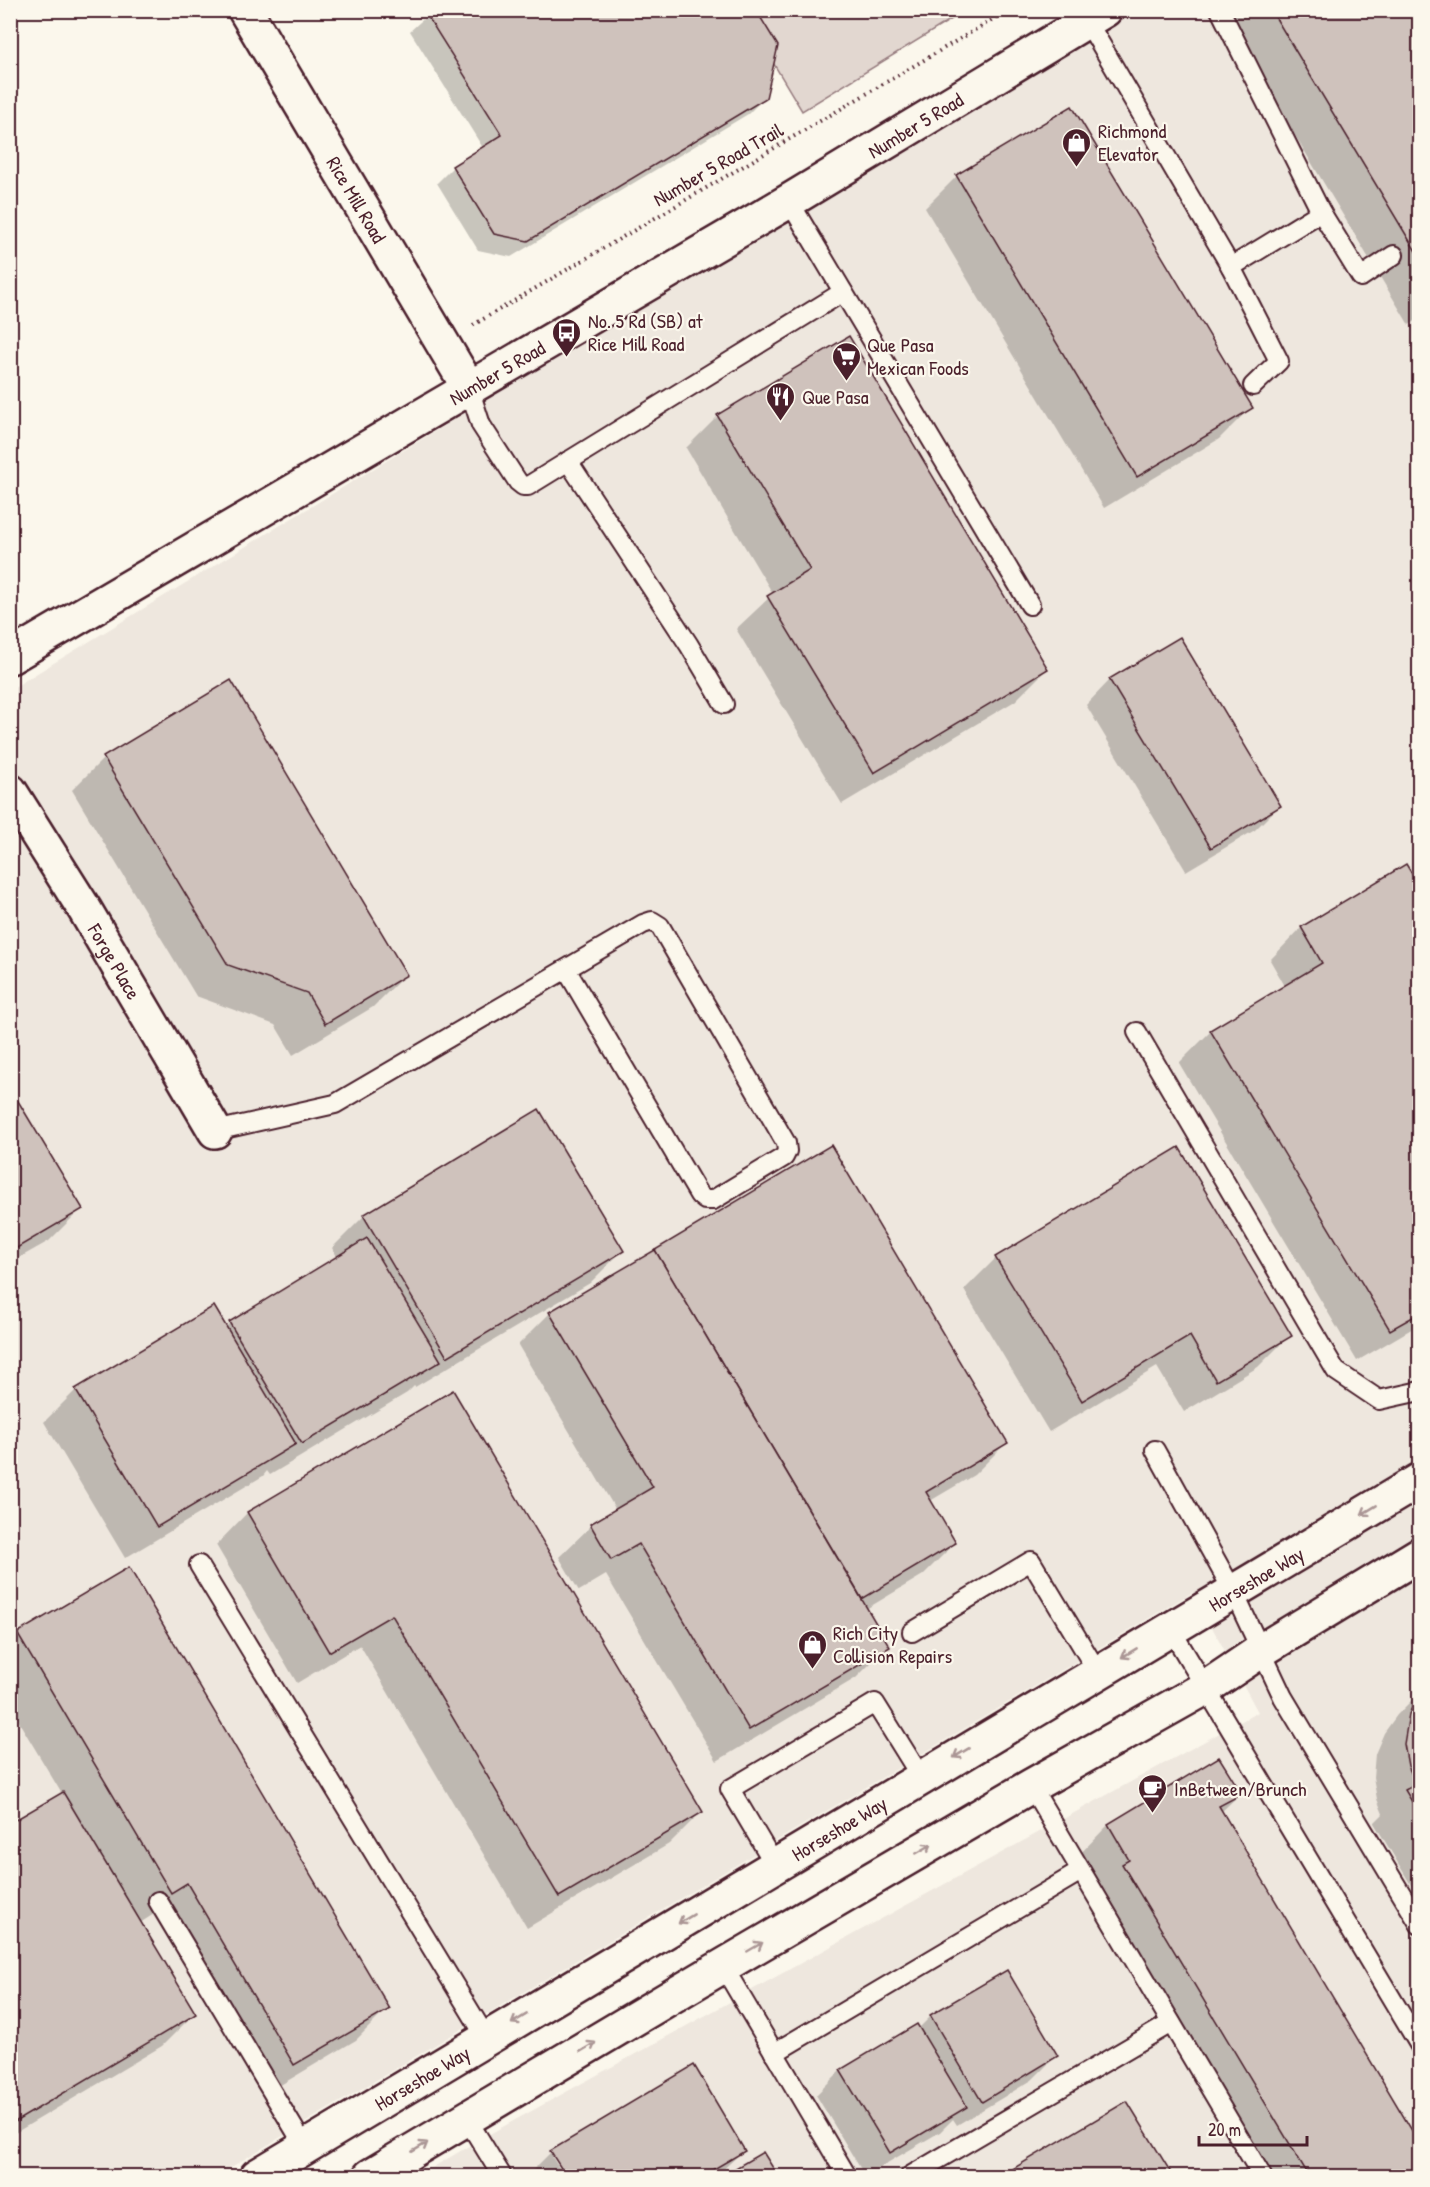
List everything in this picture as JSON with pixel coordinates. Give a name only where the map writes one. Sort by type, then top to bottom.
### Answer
[{"type":"street","name":"Rice Mill Road","points":[[245,10],[469,388]]},
{"type":"street","name":"Number 5 Road","points":[[10,657],[789,201],[1096,16]]},
{"type":"street","name":"Forge Place","points":[[10,791],[85,910],[215,1131]]},
{"type":"street","name":"Horseshoe Way","points":[[257,2176],[1419,1480]]},
{"type":"street","points":[[370,2176],[1031,1786],[1207,1687],[1262,1650],[1419,1554]]},
{"type":"lane","points":[[1220,10],[1322,212],[1360,277],[1394,255]]},
{"type":"lane","points":[[1096,16],[1279,361],[1253,386]]},
{"type":"lane","points":[[789,201],[1029,605]]},
{"type":"lane","points":[[1231,267],[1322,212]]},
{"type":"lane","points":[[469,388],[481,425],[518,482],[523,486],[528,486],[843,292]]},
{"type":"lane","points":[[568,461],[689,645],[724,704]]},
{"type":"lane","points":[[215,1131],[335,1104],[566,969],[643,924],[652,921],[660,926],[786,1143],[787,1151],[783,1157],[713,1200],[705,1200],[699,1195],[566,969]]},
{"type":"lane","points":[[1137,1032],[1336,1371],[1379,1400],[1419,1391]]},
{"type":"lane","points":[[1155,1450],[1233,1591],[1283,1697],[1419,1924]]},
{"type":"lane","points":[[912,1632],[1030,1561],[1097,1671]]},
{"type":"lane","points":[[199,1565],[487,2039]]},
{"type":"lane","points":[[1170,1628],[1419,2046]]},
{"type":"lane","points":[[775,1865],[730,1789],[875,1703],[921,1777]]},
{"type":"lane","points":[[1031,1786],[1262,2176]]},
{"type":"lane","points":[[774,2053],[1081,1871]]},
{"type":"lane","points":[[158,1901],[305,2147]]},
{"type":"lane","points":[[723,1966],[847,2176]]},
{"type":"lane","points":[[910,2176],[1171,2023]]},
{"type":"lane","points":[[467,2119],[502,2176]]},
{"type":"path","name":"Number 5 Road Trail","points":[[442,344],[1009,10]]},
{"type":"shaded area","points":[[742,11],[965,11],[802,111]]},
{"type":"shaded area","points":[[1127,11],[1419,11],[1419,2176],[418,2176],[486,2136],[1258,1712],[1193,1592],[216,2176],[11,2176],[11,689]]},
{"type":"building","points":[[431,10],[756,10],[778,46],[766,98],[528,241],[494,234],[452,166],[502,135],[426,14]]},
{"type":"building","points":[[1271,10],[1420,10],[1420,258]]},
{"type":"building","points":[[1072,106],[1253,408],[1137,477],[956,175]]},
{"type":"building","points":[[849,336],[1048,669],[874,773],[767,596],[810,570],[717,415]]},
{"type":"building","points":[[1180,637],[1281,806],[1211,848],[1109,679]]},
{"type":"building","points":[[231,680],[407,975],[325,1024],[307,993],[228,965],[103,757]]},
{"type":"building","points":[[1406,864],[1420,887],[1420,1313],[1390,1330],[1210,1030],[1322,963],[1301,927]]},
{"type":"building","points":[[12,1091],[83,1209],[10,1252],[10,1092]]},
{"type":"building","points":[[539,1109],[624,1251],[447,1357],[363,1215]]},
{"type":"building","points":[[831,1145],[1008,1443],[926,1492],[956,1543],[862,1599],[655,1250]]},
{"type":"building","points":[[1179,1147],[1292,1336],[1216,1381],[1190,1336],[1082,1401],[995,1257]]},
{"type":"building","points":[[367,1238],[441,1361],[302,1444],[229,1322]]},
{"type":"building","points":[[655,1250],[890,1647],[749,1730],[639,1544],[611,1560],[590,1524],[653,1487],[549,1312]]},
{"type":"building","points":[[214,1306],[296,1444],[157,1527],[75,1389]]},
{"type":"building","points":[[453,1390],[703,1812],[559,1897],[392,1615],[329,1652],[247,1512]]},
{"type":"building","points":[[129,1567],[390,2009],[294,2065],[187,1883],[171,1893],[17,1633]]},
{"type":"building","points":[[1419,1693],[1420,1815],[1405,1790],[1416,1784],[1408,1766],[1404,1744],[1409,1714]]},
{"type":"building","points":[[1219,1757],[1242,1794],[1219,1806],[1420,2144],[1420,2176],[1309,2176],[1122,1864],[1129,1860],[1108,1824]]},
{"type":"building","points":[[63,1792],[196,2014],[15,2122],[10,2114],[10,1823]]},
{"type":"building","points":[[1007,1970],[1058,2056],[982,2102],[930,2015]]},
{"type":"building","points":[[917,2024],[967,2107],[890,2153],[840,2070]]},
{"type":"building","points":[[694,2065],[745,2151],[702,2176],[566,2176],[550,2151]]},
{"type":"building","points":[[1127,2101],[1173,2176],[1001,2176]]},
{"type":"building","points":[[763,2152],[778,2176],[722,2176]]},
{"type":"place","name":"Richmond Elevator","points":[[1077,168]]},
{"type":"place","name":"No. 5 Rd (SB) at Rice Mill Road","points":[[567,358]]},
{"type":"place","name":"Que Pasa Mexican Foods","points":[[846,382]]},
{"type":"place","name":"Que Pasa","points":[[781,422]]},
{"type":"place","name":"Rich City Collision Repairs","points":[[812,1670]]},
{"type":"place","name":"InBetween/Brunch","points":[[1153,1814]]}]
